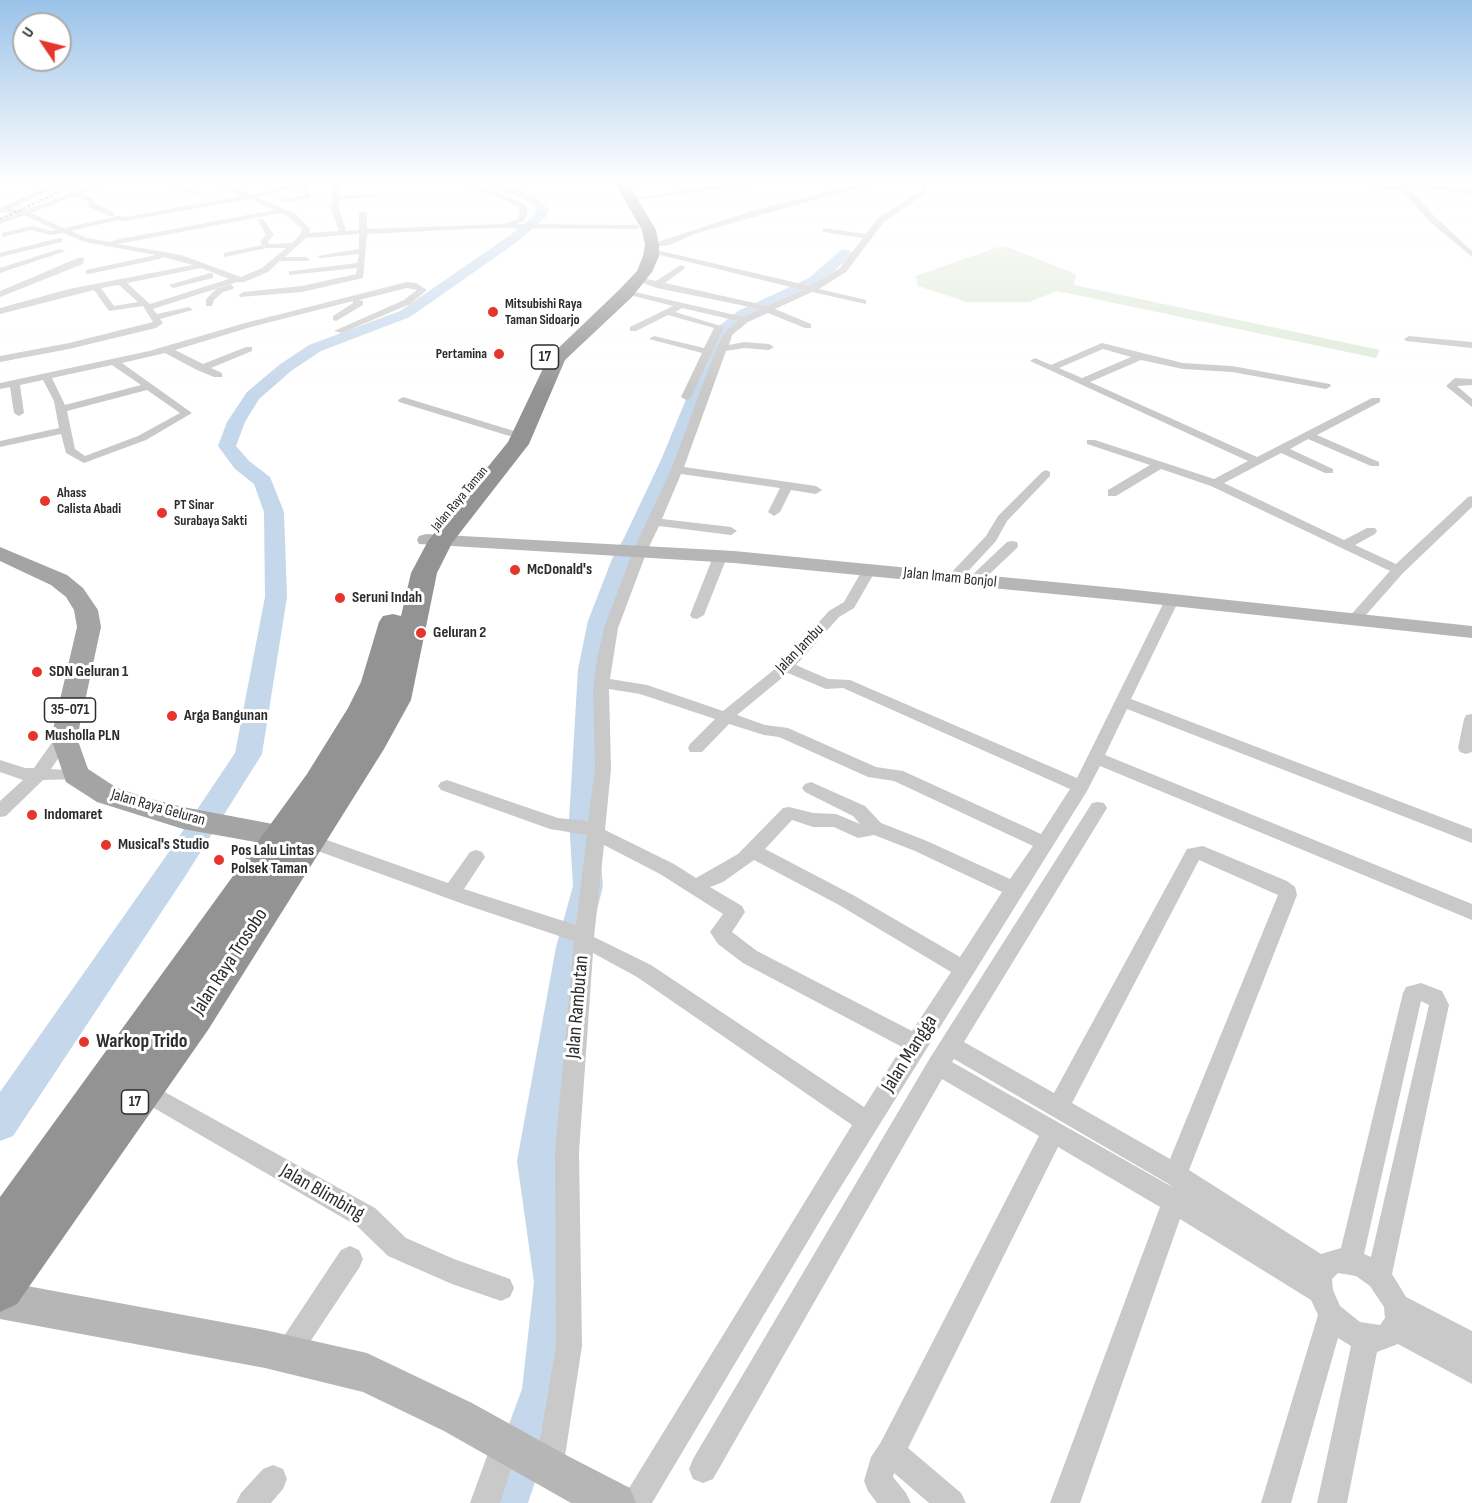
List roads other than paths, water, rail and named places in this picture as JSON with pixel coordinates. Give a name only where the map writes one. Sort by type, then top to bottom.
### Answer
[{"type":"highway","name":"Jalan Raya Taman","points":[[295,838],[368,750],[396,700],[433,540],[488,467],[510,433],[537,371],[548,354],[623,285],[633,272],[640,253]]},
{"type":"highway","name":"Jalan Raya Taman","points":[[433,540],[518,444],[557,358],[633,287],[648,264],[651,253]]},
{"type":"highway","name":"Jalan Raya Trosobo","points":[[0,1287],[143,1090],[295,838]]},
{"type":"highway","name":"Jalan Raya Trosobo","points":[[0,1236],[145,1032],[295,838]]},
{"type":"main road","name":"35-071","points":[[0,553],[59,580],[83,603],[89,627],[64,738],[76,775]]},
{"type":"main road","name":"Jalan Raya Geluran","points":[[76,775],[107,795],[183,818],[295,838]]},
{"type":"street","points":[[0,271],[55,253]]},
{"type":"street","points":[[2,292],[81,261],[66,253]]},
{"type":"street","points":[[156,253],[224,273],[243,295]]},
{"type":"street","points":[[0,311],[96,287],[238,260],[228,255],[236,253]]},
{"type":"street","points":[[0,359],[35,365],[115,363],[167,350],[243,295],[284,253]]},
{"type":"street","points":[[321,256],[345,253]]},
{"type":"street","points":[[151,310],[243,295],[302,289],[360,278],[363,253]]},
{"type":"street","points":[[676,253],[863,302]]},
{"type":"street","points":[[686,397],[721,349],[728,334],[740,318],[843,270],[852,253]]},
{"type":"street","points":[[89,273],[168,255]]},
{"type":"street","points":[[279,259],[305,259]]},
{"type":"street","points":[[292,273],[362,265]]},
{"type":"street","points":[[256,266],[265,270]]},
{"type":"street","points":[[657,285],[681,267]]},
{"type":"street","points":[[173,285],[224,273]]},
{"type":"street","points":[[0,386],[15,383],[35,365],[153,326],[159,322],[151,310],[121,282]]},
{"type":"street","points":[[336,318],[356,301],[410,284],[423,290],[407,302],[339,331]]},
{"type":"street","points":[[633,287],[657,285],[762,307],[808,326]]},
{"type":"street","points":[[96,287],[112,309],[189,310]]},
{"type":"street","points":[[633,287],[681,305],[740,318]]},
{"type":"street","points":[[151,310],[220,290],[243,295],[356,301],[393,294]]},
{"type":"street","points":[[209,304],[210,299],[220,290]]},
{"type":"street","points":[[633,329],[681,305]]},
{"type":"street","points":[[669,313],[719,327],[706,351],[705,369]]},
{"type":"street","points":[[654,339],[706,351]]},
{"type":"street","points":[[1409,339],[1472,345]]},
{"type":"street","points":[[721,349],[744,345],[769,347]]},
{"type":"street","points":[[1052,369],[1102,346],[1183,366],[1232,369],[1326,386]]},
{"type":"street","points":[[167,350],[218,375]]},
{"type":"street","points":[[201,368],[249,350]]},
{"type":"street","points":[[1082,382],[1140,357]]},
{"type":"street","points":[[1035,361],[1259,462]]},
{"type":"street","points":[[35,365],[59,401],[71,453],[84,460],[141,438],[187,413],[115,363]]},
{"type":"street","name":"Jalan Rambutan","points":[[485,1503],[554,1473],[557,1432],[569,1346],[567,1152],[579,936],[590,830],[603,769],[604,659],[630,550],[655,522],[677,470],[705,369]]},
{"type":"street","points":[[1472,382],[1455,381],[1452,386],[1472,404]]},
{"type":"street","points":[[15,383],[19,414]]},
{"type":"street","points":[[60,410],[150,386]]},
{"type":"street","points":[[403,400],[510,433]]},
{"type":"street","points":[[1215,483],[1283,450],[1376,400]]},
{"type":"street","points":[[0,444],[65,430]]},
{"type":"street","points":[[1310,436],[1375,464]]},
{"type":"street","points":[[1091,442],[1215,483],[1398,570]]},
{"type":"street","points":[[1283,450],[1329,471]]},
{"type":"street","points":[[1112,493],[1161,464]]},
{"type":"street","points":[[677,470],[816,490]]},
{"type":"street","points":[[954,578],[991,538],[1002,519],[1046,474]]},
{"type":"street","points":[[774,512],[787,486]]},
{"type":"street","points":[[1353,621],[1398,570],[1472,500]]},
{"type":"street","points":[[1455,516],[1472,522]]},
{"type":"street","points":[[655,522],[731,531]]},
{"type":"street","points":[[1344,545],[1371,531]]},
{"type":"street","name":"Jalan Imam Bonjol","points":[[433,540],[630,550],[869,570],[1472,632]]},
{"type":"street","points":[[975,580],[1012,545]]},
{"type":"street","points":[[697,615],[720,557]]},
{"type":"street","name":"Jalan Jambu","points":[[696,748],[761,685],[786,667],[834,614],[849,606],[869,570]]},
{"type":"street","name":"Jalan Mangga","points":[[635,1503],[867,1122],[1081,787],[1172,600]]},
{"type":"street","points":[[786,667],[826,684],[845,683],[1081,787]]},
{"type":"street","points":[[602,683],[642,689],[764,730],[788,735],[874,773],[897,775],[1044,843]]},
{"type":"street","points":[[1123,702],[1472,836]]},
{"type":"street","points":[[1466,748],[1472,719]]},
{"type":"street","points":[[0,811],[38,775],[64,738]]},
{"type":"street","points":[[1096,758],[1472,912]]},
{"type":"street","points":[[0,766],[24,774],[76,775]]},
{"type":"street","points":[[447,786],[556,824],[590,830],[668,869],[735,912],[720,932],[750,957],[916,1044]]},
{"type":"street","points":[[811,788],[859,811],[875,828],[921,846],[1014,889]]},
{"type":"street","points":[[703,1469],[944,1055],[1098,808]]},
{"type":"street","points":[[696,888],[708,878],[716,877],[744,859],[789,813],[813,820],[836,821],[858,831],[875,828]]},
{"type":"street","points":[[295,838],[579,936],[644,971],[867,1122]]},
{"type":"street","points":[[753,851],[846,900],[963,969]]},
{"type":"street","points":[[1058,1107],[1193,854],[1203,853],[1280,886],[1288,892],[1288,895],[1175,1175]]},
{"type":"street","points":[[452,892],[476,857]]},
{"type":"street","points":[[1350,1261],[1413,993],[1421,992],[1435,997],[1439,1005],[1379,1277]]},
{"type":"street","points":[[944,1055],[1058,1107],[1175,1175],[1325,1292],[1354,1334],[1378,1339],[1388,1335],[1396,1317],[1390,1291],[1379,1277],[1365,1267],[1350,1261],[1329,1263],[1325,1292],[1276,1503]]},
{"type":"street","points":[[944,1055],[1053,1133],[1211,1223],[1325,1292]]},
{"type":"street","name":"Jalan Blimbing","points":[[143,1090],[366,1217],[397,1246],[452,1271],[501,1288]]},
{"type":"street","points":[[896,1503],[878,1481],[881,1467],[891,1452],[1053,1133]]},
{"type":"street","points":[[1065,1503],[1174,1203]]},
{"type":"street","points":[[287,1354],[350,1259]]},
{"type":"street","points":[[0,1300],[287,1354],[367,1373],[458,1417],[554,1473]]},
{"type":"street","points":[[1396,1317],[1472,1345]]},
{"type":"street","points":[[1396,1317],[1472,1370]]},
{"type":"street","points":[[1332,1503],[1366,1338]]},
{"type":"street","points":[[891,1452],[951,1503]]},
{"type":"street","points":[[251,1503],[273,1479]]},
{"type":"waterway","points":[[0,1123],[175,867],[248,754],[276,597],[274,512],[263,481],[242,465],[227,446],[236,422],[253,396],[285,368],[315,348],[405,314],[493,253]]},
{"type":"waterway","points":[[504,1503],[544,1389],[555,1282],[536,1161],[572,947],[588,886],[583,820],[590,669],[600,621],[623,559],[635,538],[670,460],[720,332],[743,314],[814,281],[846,253]]},
{"type":"place","name":"Mitsubishi Raya Taman Sidoarjo","points":[[493,312]]},
{"type":"place","name":"Pertamina","points":[[499,354]]},
{"type":"place","name":"Ahass Calista Abadi","points":[[45,501]]},
{"type":"place","name":"PT Sinar Surabaya Sakti","points":[[162,513]]},
{"type":"place","name":"McDonald's","points":[[515,570]]},
{"type":"place","name":"Seruni Indah","points":[[340,598]]},
{"type":"place","name":"Geluran 2","points":[[421,633]]},
{"type":"place","name":"SDN Geluran 1","points":[[37,672]]},
{"type":"place","name":"Arga Bangunan","points":[[172,716]]},
{"type":"place","name":"Musholla PLN","points":[[33,736]]},
{"type":"place","name":"Indomaret","points":[[32,815]]},
{"type":"place","name":"Musical's Studio","points":[[106,845]]},
{"type":"place","name":"Pos Lalu Lintas Polsek Taman","points":[[219,860]]},
{"type":"place","name":"Warkop Trido","points":[[84,1042]]}]
